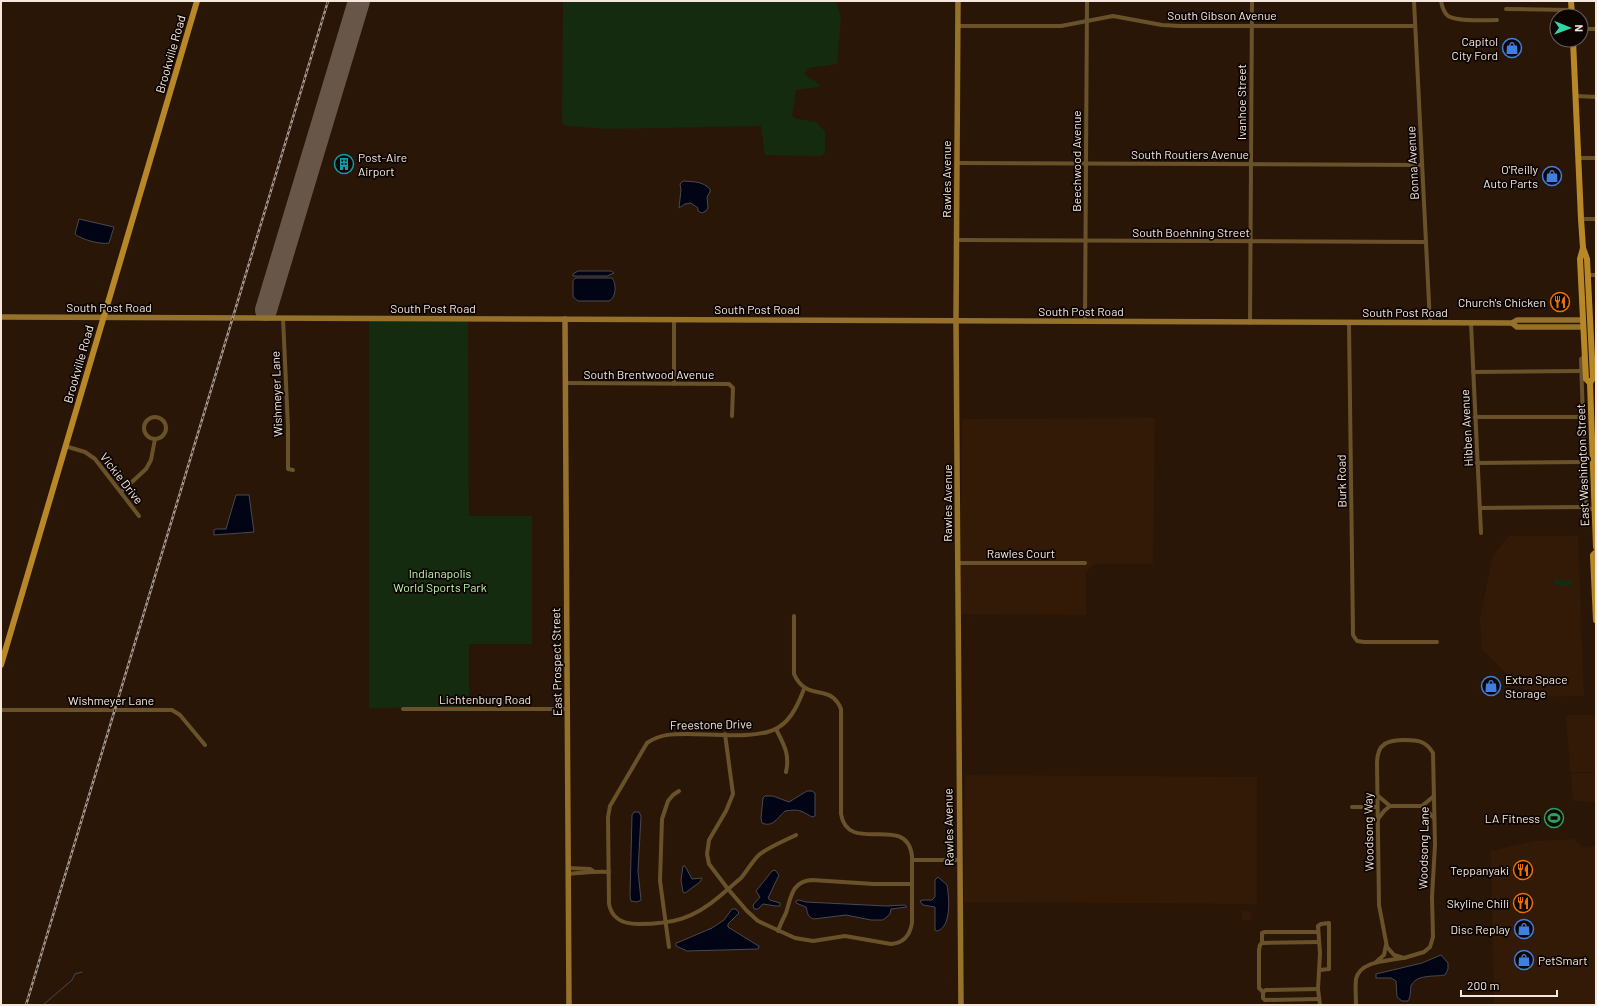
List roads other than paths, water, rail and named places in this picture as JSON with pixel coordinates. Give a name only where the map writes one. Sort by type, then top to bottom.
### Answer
[{"type":"main road","name":"Brookville Road","points":[[1,665],[197,1]]},
{"type":"main road","name":"East Washington Street","points":[[1573,48],[1583,248],[1580,259],[1593,378],[1590,383],[1593,411],[1596,547]]},
{"type":"main road","name":"East Washington Street","points":[[1583,248],[1587,259],[1588,275],[1588,322],[1585,356],[1586,379],[1590,383]]},
{"type":"main road","points":[[1596,552],[1593,555],[1596,620]]},
{"type":"street","name":"Rawles Avenue","points":[[958,1],[956,322],[961,1005]]},
{"type":"street","name":"Beechwood Avenue","points":[[1085,322],[1087,1]]},
{"type":"street","name":"Ivanhoe Street","points":[[1250,323],[1252,1]]},
{"type":"street","name":"Bonna Avenue","points":[[1414,1],[1430,323]]},
{"type":"street","points":[[1441,1],[1445,13],[1452,17],[1464,20],[1497,20]]},
{"type":"street","points":[[1506,9],[1549,11]]},
{"type":"street","name":"South Gibson Avenue","points":[[958,26],[1056,26],[1115,16],[1169,26],[1415,26]]},
{"type":"street","points":[[1576,96],[1596,97]]},
{"type":"street","points":[[1579,158],[1596,158]]},
{"type":"street","name":"South Routiers Avenue","points":[[957,163],[1422,165]]},
{"type":"street","points":[[1582,219],[1596,219]]},
{"type":"street","name":"South Boehning Street","points":[[957,240],[1251,243],[1426,242]]},
{"type":"street","points":[[1588,275],[1596,275]]},
{"type":"street","name":"South Post Road","points":[[1,317],[1250,323],[1512,323],[1517,320],[1588,322]]},
{"type":"street","name":"Wishmeyer Lane","points":[[283,318],[288,469],[293,470]]},
{"type":"street","name":"East Prospect Street","points":[[565,319],[569,1005]]},
{"type":"street","points":[[674,320],[674,384]]},
{"type":"street","name":"South Post Road","points":[[1512,323],[1517,326],[1535,326],[1539,324],[1588,322]]},
{"type":"street","name":"Burk Road","points":[[1349,323],[1352,630],[1354,638],[1359,642],[1437,642]]},
{"type":"street","name":"Hibben Avenue","points":[[1471,323],[1481,533]]},
{"type":"street","points":[[1585,356],[1581,360],[1581,371],[1586,507]]},
{"type":"street","points":[[1473,372],[1581,371]]},
{"type":"street","name":"South Brentwood Avenue","points":[[566,383],[728,384],[733,388],[732,416]]},
{"type":"street","points":[[155,417],[163,420],[166,427],[163,436],[155,439],[147,435],[144,427],[147,420],[155,417]]},
{"type":"street","points":[[1475,417],[1583,417]]},
{"type":"street","points":[[121,492],[146,470],[151,460],[155,439]]},
{"type":"street","name":"Vickie Drive","points":[[65,446],[85,452],[93,457],[139,516]]},
{"type":"street","points":[[1477,462],[1584,462]]},
{"type":"street","points":[[1480,508],[1586,507],[1594,510]]},
{"type":"street","name":"Rawles Court","points":[[958,564],[1084,563]]},
{"type":"street","points":[[725,734],[733,794],[726,811],[709,840],[707,854],[709,864],[728,889],[754,917],[778,931],[795,938],[806,941],[843,936],[890,944],[898,943],[906,938],[910,932],[912,923],[912,860],[909,845],[901,837],[891,834],[858,833],[849,829],[844,823],[841,814],[841,709],[838,702],[829,694],[804,689],[797,680],[794,674],[794,616]]},
{"type":"street","name":"Freestone Drive","points":[[609,872],[608,817],[610,806],[613,798],[647,743],[667,734],[754,735],[770,732],[780,727],[792,714],[804,689]]},
{"type":"street","name":"Lichtenburg Road","points":[[403,709],[567,709]]},
{"type":"street","name":"Wishmeyer Lane","points":[[1,710],[172,710],[180,715],[205,745]]},
{"type":"street","points":[[776,729],[787,753],[788,761],[786,772]]},
{"type":"street","name":"Woodsong Way","points":[[1386,944],[1379,902],[1377,758],[1378,751],[1387,742],[1405,740]]},
{"type":"street","name":"Woodsong Lane","points":[[1374,964],[1423,953],[1429,949],[1432,941],[1434,758],[1432,750],[1428,745],[1421,741],[1405,740]]},
{"type":"street","points":[[669,947],[660,881],[662,818],[668,801],[672,795],[679,791]]},
{"type":"street","points":[[1377,795],[1390,806]]},
{"type":"street","points":[[1378,819],[1390,806],[1422,806],[1434,796]]},
{"type":"street","points":[[1422,806],[1434,818]]},
{"type":"street","points":[[1352,807],[1377,807]]},
{"type":"street","points":[[568,871],[590,870],[609,872],[609,904],[613,915],[627,924],[665,924],[681,920],[697,913],[709,905],[740,878],[761,854],[796,835]]},
{"type":"street","points":[[912,860],[960,860]]},
{"type":"street","points":[[778,931],[791,893],[795,887],[803,882],[812,880],[874,884],[912,884]]},
{"type":"street","points":[[1320,970],[1329,969],[1329,923],[1318,926],[1320,970],[1318,989],[1320,1005]]},
{"type":"street","points":[[1318,932],[1262,933],[1262,943],[1259,950],[1259,988],[1263,992],[1263,998],[1265,1000],[1319,999]]},
{"type":"street","points":[[1262,943],[1319,942]]},
{"type":"street","points":[[1386,944],[1393,954],[1404,958]]},
{"type":"street","points":[[1356,1005],[1357,976],[1362,968],[1374,964],[1384,955],[1386,944]]},
{"type":"street","points":[[1263,992],[1266,990],[1318,989]]},
{"type":"waterway","points":[[43,1005],[72,980],[75,974],[82,972]]},
{"type":"railway","points":[[26,1005],[328,1]]},
{"type":"place","name":"Capitol City Ford","points":[[1512,48]]},
{"type":"place","name":"Post-Aire Airport","points":[[344,164]]},
{"type":"place","name":"O'Reilly Auto Parts","points":[[1552,176]]},
{"type":"place","name":"Church's Chicken","points":[[1560,302]]},
{"type":"place","name":"Extra Space Storage","points":[[1491,686]]},
{"type":"place","name":"LA Fitness","points":[[1554,818]]},
{"type":"place","name":"Teppanyaki","points":[[1523,870]]},
{"type":"place","name":"Skyline Chili","points":[[1523,903]]},
{"type":"place","name":"Disc Replay","points":[[1524,929]]},
{"type":"place","name":"PetSmart","points":[[1524,960]]},
{"type":"park label","name":"Indianapolis World Sports Park","points":[[440,580]]}]
